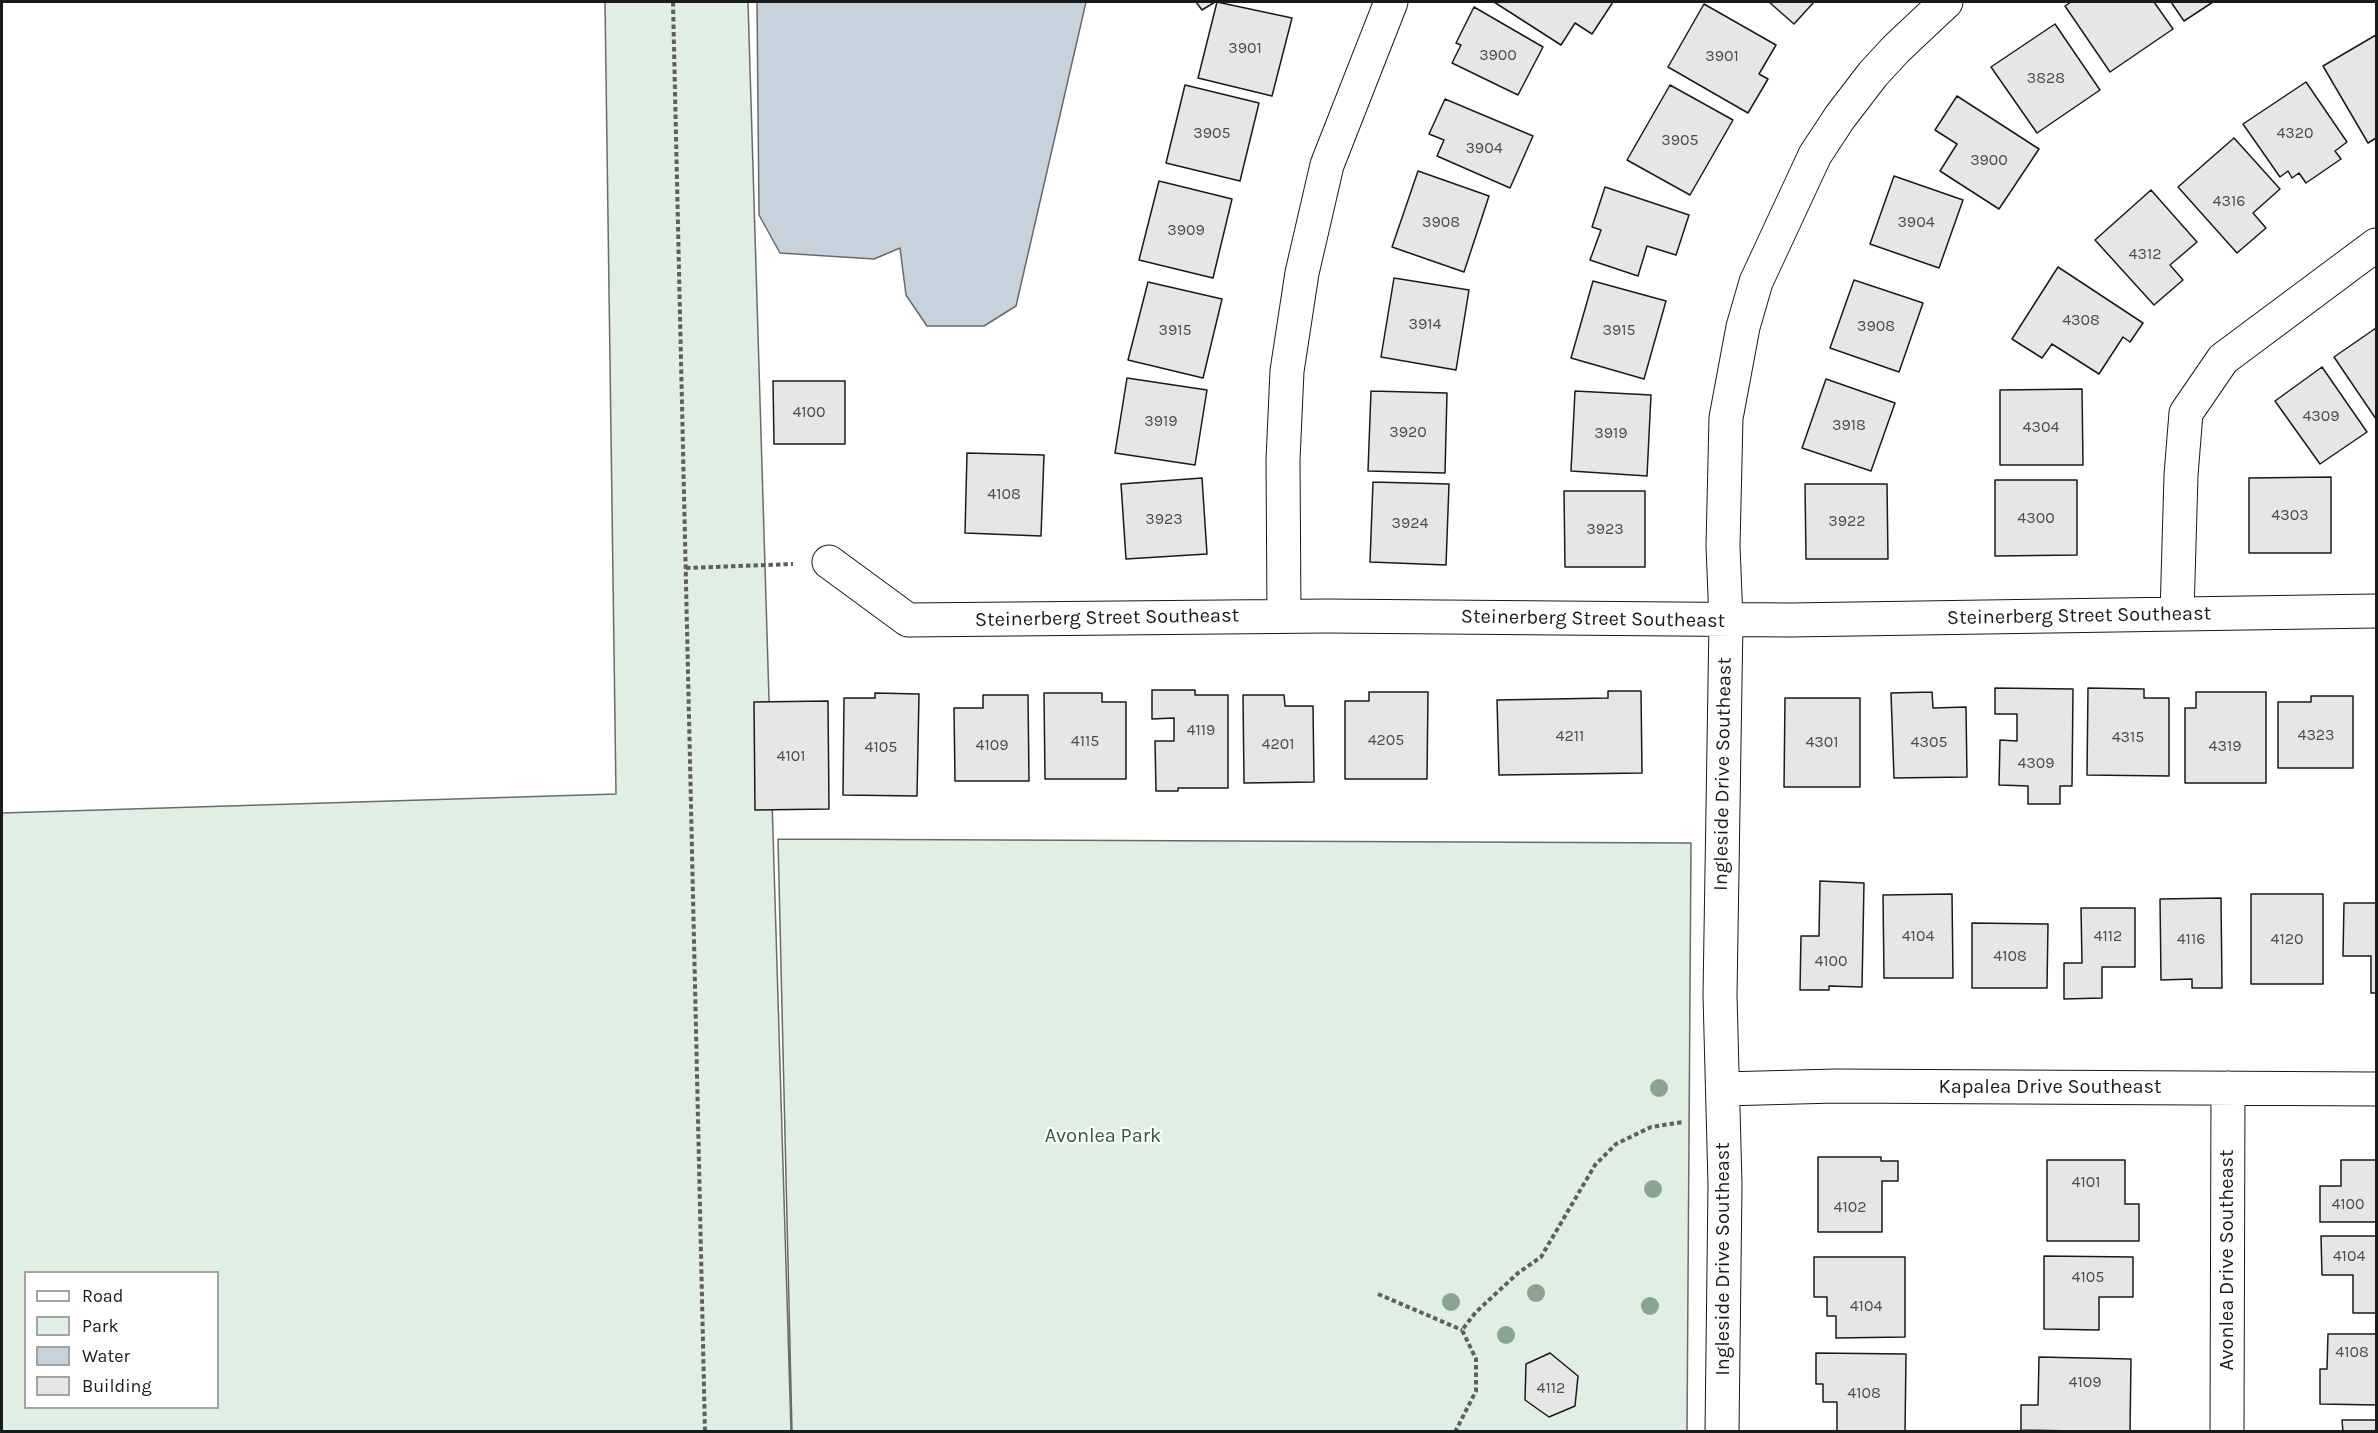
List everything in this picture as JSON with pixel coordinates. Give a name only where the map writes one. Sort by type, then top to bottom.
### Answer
[{"type":"street","points":[[1284,616],[1283,460],[1287,371],[1302,273],[1327,165],[1391,2]]},
{"type":"street","name":"Ingleside Drive Southeast","points":[[1722,1431],[1725,1185],[1720,995],[1726,620],[1723,546],[1726,418],[1743,327],[1756,282],[1815,155],[1873,74],[1946,2]]},
{"type":"street","points":[[2177,614],[2181,475],[2186,413],[2223,359],[2376,245]]},
{"type":"street","name":"Steinerberg Street Southeast","points":[[829,562],[908,620],[1284,616],[1726,620],[2376,611]]},
{"type":"street","name":"Kapalea Drive Southeast","points":[[1723,1089],[1836,1086],[2376,1089]]},
{"type":"street","name":"Avonlea Drive Southeast","points":[[2227,1431],[2228,1089]]},
{"type":"path","points":[[673,2],[705,1431]]},
{"type":"path","points":[[686,568],[829,562]]},
{"type":"path","points":[[1462,1330],[1476,1312],[1518,1273],[1541,1257],[1595,1166],[1616,1144],[1651,1127],[1683,1122]]},
{"type":"path","points":[[1378,1294],[1462,1330],[1476,1359],[1476,1391],[1455,1431]]},
{"type":"green space","points":[[605,2],[748,2],[791,1431],[2,1431],[2,813],[616,794]]},
{"type":"green space","name":"Avonlea Park","points":[[778,839],[1691,843],[1687,1431],[792,1431]]},
{"type":"water","points":[[757,2],[1086,2],[1016,306],[984,326],[927,326],[906,295],[900,248],[874,259],[780,253],[759,215]]},
{"type":"building","points":[[1196,2],[1215,2],[1202,10]]},
{"type":"building","points":[[1217,2],[1292,18],[1272,96],[1198,78]]},
{"type":"building","points":[[1494,2],[1613,2],[1592,34],[1575,23],[1561,45]]},
{"type":"building","points":[[1769,2],[1814,2],[1794,24]]},
{"type":"building","points":[[2071,2],[2154,2],[2173,29],[2110,72],[2065,6]]},
{"type":"building","points":[[2171,2],[2213,2],[2184,21]]},
{"type":"building","points":[[1704,4],[1776,45],[1759,74],[1768,79],[1748,113],[1668,67]]},
{"type":"building","points":[[1474,7],[1543,47],[1518,95],[1452,63],[1461,45],[1456,43]]},
{"type":"building","points":[[2055,24],[2100,90],[2037,133],[1991,67]]},
{"type":"building","points":[[2376,35],[2376,138],[2368,143],[2323,66]]},
{"type":"building","points":[[2306,82],[2347,142],[2335,151],[2341,159],[2306,183],[2299,173],[2292,178],[2288,171],[2280,177],[2243,124]]},
{"type":"building","points":[[1185,85],[1259,103],[1240,181],[1166,163]]},
{"type":"building","points":[[1670,85],[1733,120],[1690,195],[1627,160]]},
{"type":"building","points":[[1957,96],[2039,149],[1999,209],[1940,171],[1957,144],[1935,130]]},
{"type":"building","points":[[1445,99],[1533,136],[1510,188],[1437,156],[1444,140],[1429,134]]},
{"type":"building","points":[[2234,138],[2280,189],[2253,213],[2266,228],[2237,253],[2178,187]]},
{"type":"building","points":[[1418,171],[1489,196],[1464,272],[1392,247]]},
{"type":"building","points":[[1894,176],[1963,200],[1939,268],[1870,244]]},
{"type":"building","points":[[1159,181],[1232,199],[1213,278],[1139,260]]},
{"type":"building","points":[[1605,187],[1689,215],[1676,255],[1647,246],[1638,276],[1590,260],[1601,230],[1592,227]]},
{"type":"building","points":[[2151,190],[2197,242],[2170,265],[2183,280],[2154,305],[2095,240]]},
{"type":"building","points":[[2058,267],[2143,323],[2130,342],[2123,337],[2099,374],[2052,344],[2042,358],[2012,339]]},
{"type":"building","points":[[1394,278],[1469,290],[1456,370],[1381,357]]},
{"type":"building","points":[[1854,280],[1923,303],[1899,372],[1830,348]]},
{"type":"building","points":[[1593,281],[1666,301],[1644,379],[1571,358]]},
{"type":"building","points":[[1148,282],[1222,299],[1203,378],[1128,360]]},
{"type":"building","points":[[2376,328],[2376,419],[2334,357]]},
{"type":"building","points":[[2322,367],[2367,432],[2320,464],[2275,401]]},
{"type":"building","points":[[1127,378],[1207,390],[1195,465],[1115,453]]},
{"type":"building","points":[[1826,379],[1895,403],[1871,471],[1802,448]]},
{"type":"building","points":[[773,381],[845,381],[845,444],[774,444]]},
{"type":"building","points":[[2082,389],[2083,465],[2000,465],[2000,390]]},
{"type":"building","points":[[1371,391],[1447,393],[1445,473],[1368,471]]},
{"type":"building","points":[[1575,391],[1651,395],[1647,476],[1571,471]]},
{"type":"building","points":[[967,453],[1044,455],[1041,536],[965,533]]},
{"type":"building","points":[[2331,477],[2331,553],[2249,553],[2249,478]]},
{"type":"building","points":[[1202,478],[1207,554],[1126,559],[1121,484]]},
{"type":"building","points":[[1995,480],[2077,480],[2077,555],[1995,556]]},
{"type":"building","points":[[1373,482],[1449,484],[1446,565],[1370,562]]},
{"type":"building","points":[[1805,484],[1887,484],[1888,559],[1806,559]]},
{"type":"building","points":[[1564,491],[1645,491],[1645,567],[1565,567]]},
{"type":"building","points":[[1995,688],[2073,689],[2072,786],[2060,786],[2060,804],[2028,804],[2028,786],[1999,785],[2000,740],[2017,741],[2017,714],[1995,714]]},
{"type":"building","points":[[2088,688],[2144,689],[2144,698],[2169,698],[2169,776],[2087,775]]},
{"type":"building","points":[[1152,690],[1195,690],[1195,695],[1228,695],[1228,788],[1178,788],[1178,791],[1156,791],[1155,741],[1174,741],[1174,718],[1152,719]]},
{"type":"building","points":[[1608,691],[1641,691],[1642,773],[1499,775],[1497,700],[1608,698]]},
{"type":"building","points":[[1369,692],[1428,692],[1427,779],[1345,779],[1345,701],[1369,701]]},
{"type":"building","points":[[1932,692],[1933,708],[1966,707],[1967,777],[1894,778],[1891,693]]},
{"type":"building","points":[[2196,692],[2266,692],[2266,783],[2185,783],[2185,708],[2196,708]]},
{"type":"building","points":[[875,693],[919,694],[917,796],[843,795],[844,698],[875,698]]},
{"type":"building","points":[[1044,693],[1102,693],[1102,702],[1126,702],[1126,779],[1045,779]]},
{"type":"building","points":[[983,695],[1028,695],[1029,781],[955,781],[954,708],[983,708]]},
{"type":"building","points":[[1243,695],[1284,695],[1285,706],[1313,706],[1314,782],[1244,783]]},
{"type":"building","points":[[2311,696],[2353,696],[2353,768],[2278,768],[2278,702],[2311,702]]},
{"type":"building","points":[[1785,698],[1860,698],[1860,787],[1784,787]]},
{"type":"building","points":[[828,701],[829,809],[755,810],[754,702]]},
{"type":"building","points":[[1820,881],[1864,883],[1862,987],[1829,986],[1829,990],[1800,990],[1801,936],[1819,936]]},
{"type":"building","points":[[1952,894],[1953,978],[1884,978],[1883,895]]},
{"type":"building","points":[[2251,894],[2323,894],[2323,984],[2251,984]]},
{"type":"building","points":[[2221,898],[2222,988],[2192,988],[2192,979],[2161,980],[2160,899]]},
{"type":"building","points":[[2344,903],[2376,903],[2376,993],[2371,993],[2371,956],[2343,956]]},
{"type":"building","points":[[2081,908],[2135,908],[2135,967],[2102,967],[2102,998],[2064,999],[2064,963],[2082,963]]},
{"type":"building","points":[[1972,923],[2048,924],[2047,988],[1972,988]]},
{"type":"building","points":[[1818,1157],[1881,1157],[1881,1161],[1898,1161],[1898,1181],[1882,1181],[1882,1232],[1818,1232]]},
{"type":"building","points":[[2047,1160],[2125,1160],[2125,1204],[2139,1204],[2139,1241],[2047,1241]]},
{"type":"building","points":[[2341,1160],[2376,1160],[2376,1222],[2320,1222],[2320,1186],[2341,1186]]},
{"type":"building","points":[[2321,1236],[2376,1236],[2376,1313],[2353,1313],[2353,1275],[2322,1275]]},
{"type":"building","points":[[2044,1256],[2133,1257],[2133,1297],[2099,1297],[2099,1330],[2044,1329]]},
{"type":"building","points":[[1814,1257],[1905,1257],[1905,1337],[1836,1338],[1836,1316],[1827,1316],[1827,1297],[1814,1297]]},
{"type":"building","points":[[2328,1334],[2376,1334],[2376,1405],[2320,1404],[2320,1369],[2327,1369]]},
{"type":"building","points":[[1550,1353],[1578,1376],[1575,1406],[1549,1417],[1525,1400],[1526,1364]]},
{"type":"building","points":[[1816,1353],[1906,1354],[1905,1432],[1837,1431],[1837,1402],[1823,1402],[1823,1384],[1816,1384]]},
{"type":"building","points":[[2039,1357],[2131,1359],[2130,1432],[2021,1430],[2021,1405],[2038,1405]]},
{"type":"building","points":[[2342,1420],[2376,1420],[2376,1432],[2343,1432]]}]
